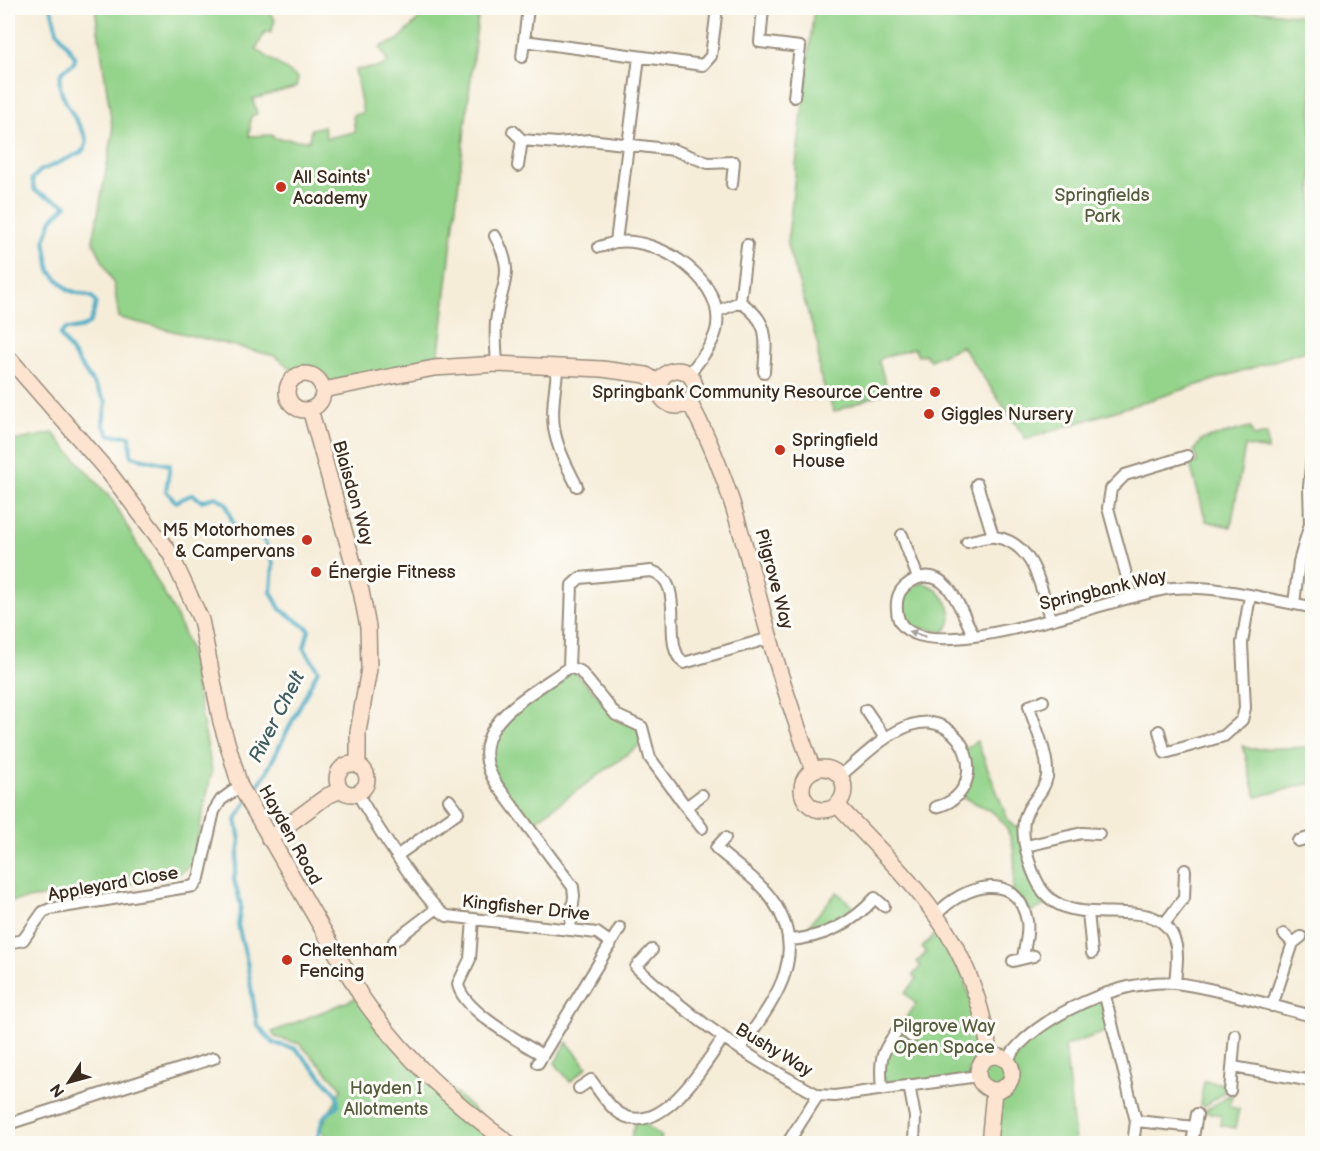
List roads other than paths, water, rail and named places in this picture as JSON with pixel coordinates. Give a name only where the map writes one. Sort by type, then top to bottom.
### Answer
[{"type":"street","points":[[522,57],[528,8]]},
{"type":"street","points":[[524,41],[700,65],[706,63],[711,56],[717,8]]},
{"type":"street","points":[[764,8],[760,42],[800,47],[794,98]]},
{"type":"street","points":[[616,242],[639,57]]},
{"type":"street","points":[[513,131],[522,140],[556,143],[590,140],[674,150],[708,163],[734,162],[732,184]]},
{"type":"street","points":[[518,166],[522,140]]},
{"type":"street","points":[[495,236],[504,257],[506,280],[497,319],[497,364]]},
{"type":"street","points":[[599,247],[616,242],[660,250],[679,260],[703,282],[718,310],[712,342],[689,374]]},
{"type":"street","points":[[740,302],[747,245]]},
{"type":"street","points":[[718,310],[740,302]]},
{"type":"street","points":[[740,302],[751,309],[765,331],[764,372]]},
{"type":"street","name":"Hayden Road","points":[[8,357],[110,474],[170,553],[201,620],[221,722],[242,789],[268,839],[378,1022],[442,1091],[510,1143]]},
{"type":"street","points":[[323,390],[434,368],[497,364],[558,366],[646,375],[659,383]]},
{"type":"street","points":[[558,366],[552,411],[553,431],[559,451],[577,486]]},
{"type":"street","points":[[671,370],[680,370],[689,374],[695,388],[689,402],[676,407],[664,402],[660,396],[659,383],[663,375],[671,370]]},
{"type":"street","points":[[308,374],[316,377],[323,390],[322,398],[310,409],[296,407],[288,395],[290,382],[298,375],[308,374]]},
{"type":"street","name":"Pilgrove Way","points":[[689,402],[709,438],[721,471],[770,638],[813,770]]},
{"type":"street","name":"Blaisdon Way","points":[[310,409],[361,591],[368,627],[369,669],[358,732],[358,765]]},
{"type":"street","points":[[1132,596],[1108,508],[1111,489],[1125,475],[1187,456]]},
{"type":"street","points":[[1294,604],[1299,562],[1310,524],[1312,457]]},
{"type":"street","points":[[977,484],[993,536]]},
{"type":"street","points":[[902,535],[918,578],[930,577],[949,587],[974,636]]},
{"type":"street","points":[[967,542],[993,536],[1019,549],[1036,568],[1050,619]]},
{"type":"street","points":[[569,667],[570,589],[580,579],[651,571],[660,574],[669,586],[676,651],[684,663],[770,638]]},
{"type":"street","name":"Springbank Way","points":[[918,578],[900,592],[897,617],[903,629],[915,635],[936,639],[985,637],[1132,596],[1172,588],[1250,596],[1312,607]]},
{"type":"street","points":[[1159,731],[1165,753],[1215,739],[1237,726],[1245,708],[1242,643],[1250,596]]},
{"type":"street","points":[[569,667],[580,671],[616,715],[642,727],[650,758],[702,828]]},
{"type":"street","points":[[569,667],[495,724],[486,740],[484,756],[488,770],[497,785],[573,886],[570,928]]},
{"type":"street","points":[[1043,701],[1029,706],[1047,771],[1043,790],[1024,819],[1026,846],[1038,883],[1046,895],[1069,910],[1145,915],[1164,924],[1172,935],[1176,948],[1175,983]]},
{"type":"street","points":[[866,710],[885,738]]},
{"type":"street","points":[[840,776],[885,738],[906,727],[923,723],[940,726],[961,742],[969,765],[966,781],[953,801],[936,807]]},
{"type":"street","points":[[349,764],[358,765],[364,769],[367,782],[358,794],[349,795],[341,790],[337,784],[339,770],[349,764]]},
{"type":"street","points":[[829,769],[840,776],[843,794],[837,805],[827,810],[818,809],[807,802],[802,786],[805,778],[813,770],[829,769]]},
{"type":"street","name":"Appleyard Close","points":[[8,943],[23,940],[43,912],[50,909],[194,886],[199,878],[217,804],[242,789]]},
{"type":"street","points":[[268,839],[327,796],[341,790]]},
{"type":"street","name":"Kingfisher Drive","points":[[358,794],[436,909],[447,916],[570,928],[597,933],[611,943]]},
{"type":"street","points":[[686,807],[702,795]]},
{"type":"street","points":[[398,855],[459,812],[449,800]]},
{"type":"street","points":[[837,805],[937,914],[957,946],[971,977],[984,1018],[990,1056]]},
{"type":"street","points":[[1026,846],[1082,833],[1099,834]]},
{"type":"street","points":[[1298,841],[1312,837]]},
{"type":"street","points":[[725,838],[716,848],[762,888],[774,902],[783,918],[788,940],[788,965],[780,990],[740,1049]]},
{"type":"street","points":[[1164,924],[1184,898],[1185,870]]},
{"type":"street","points":[[937,914],[954,897],[973,888],[982,886],[1006,891],[1018,901],[1025,914],[1028,931],[1023,958]]},
{"type":"street","points":[[788,940],[817,936],[834,929],[860,913],[875,898],[884,906]]},
{"type":"street","name":"Kingfisher Drive","points":[[394,941],[436,909]]},
{"type":"street","points":[[1088,912],[1092,953]]},
{"type":"street","points":[[473,919],[469,963],[459,984],[462,995],[480,1013],[540,1059],[620,928]]},
{"type":"street","points":[[1272,1006],[1297,940],[1284,934]]},
{"type":"street","name":"Bushy Way","points":[[652,950],[636,967],[694,1018],[740,1049],[818,1095],[836,1096],[978,1076]]},
{"type":"street","points":[[1007,1060],[1016,1046],[1042,1024],[1063,1012],[1146,984],[1175,983],[1312,1016]]},
{"type":"street","points":[[1105,996],[1136,1121],[1133,1143]]},
{"type":"street","points":[[882,1089],[879,1064],[883,1050],[900,1027],[912,1037]]},
{"type":"street","points":[[1230,1091],[1235,1035]]},
{"type":"street","points":[[579,1088],[591,1080],[615,1110],[637,1118],[656,1115],[671,1105],[698,1074],[723,1038]]},
{"type":"street","points":[[990,1056],[1007,1060],[1012,1069],[1012,1078],[1006,1087],[994,1090],[984,1086],[978,1076],[981,1063],[990,1056]]},
{"type":"street","points":[[8,1124],[214,1058]]},
{"type":"street","points":[[1233,1067],[1312,1081]]},
{"type":"street","points":[[909,1085],[915,1117],[914,1143]]},
{"type":"street","points":[[989,1143],[994,1090]]},
{"type":"street","points":[[787,1143],[818,1095]]},
{"type":"street","points":[[1192,1143],[1197,1114]]},
{"type":"street","points":[[1136,1121],[1195,1127]]},
{"type":"waterway","name":"River Chelt","points":[[51,8],[57,31],[75,57],[74,63],[62,72],[60,88],[87,140],[85,148],[80,153],[40,171],[32,179],[35,191],[67,205],[52,219],[45,240],[50,271],[68,290],[92,297],[96,303],[91,321],[85,327],[66,329],[60,335],[106,402],[103,424],[110,435],[130,436],[131,456],[170,465],[166,491],[176,502],[193,494],[201,501],[216,497],[226,503],[236,533],[264,539],[273,564],[271,592],[280,609],[309,629],[304,648],[318,670],[266,773],[250,797]]},
{"type":"waterway","name":"River Chelt","points":[[246,803],[236,819],[240,841],[234,880],[241,905],[238,925],[247,962],[257,1025],[273,1043],[296,1049],[337,1094],[338,1105],[323,1118],[316,1144]]},
{"type":"place","name":"All Saints' Academy","points":[[281,187]]},
{"type":"place","name":"Springbank Community Resource Centre","points":[[935,392]]},
{"type":"place","name":"Giggles Nursery","points":[[929,414]]},
{"type":"place","name":"Springfield House","points":[[780,450]]},
{"type":"place","name":"M5 Motorhomes & Campervans","points":[[307,540]]},
{"type":"place","name":"Énergie Fitness","points":[[316,572]]},
{"type":"place","name":"Cheltenham Fencing","points":[[287,960]]},
{"type":"park label","name":"Springfields Park","points":[[1102,205]]},
{"type":"park label","name":"Pilgrove Way Open Space","points":[[944,1036]]},
{"type":"park label","name":"Hayden I Allotments","points":[[386,1098]]}]
